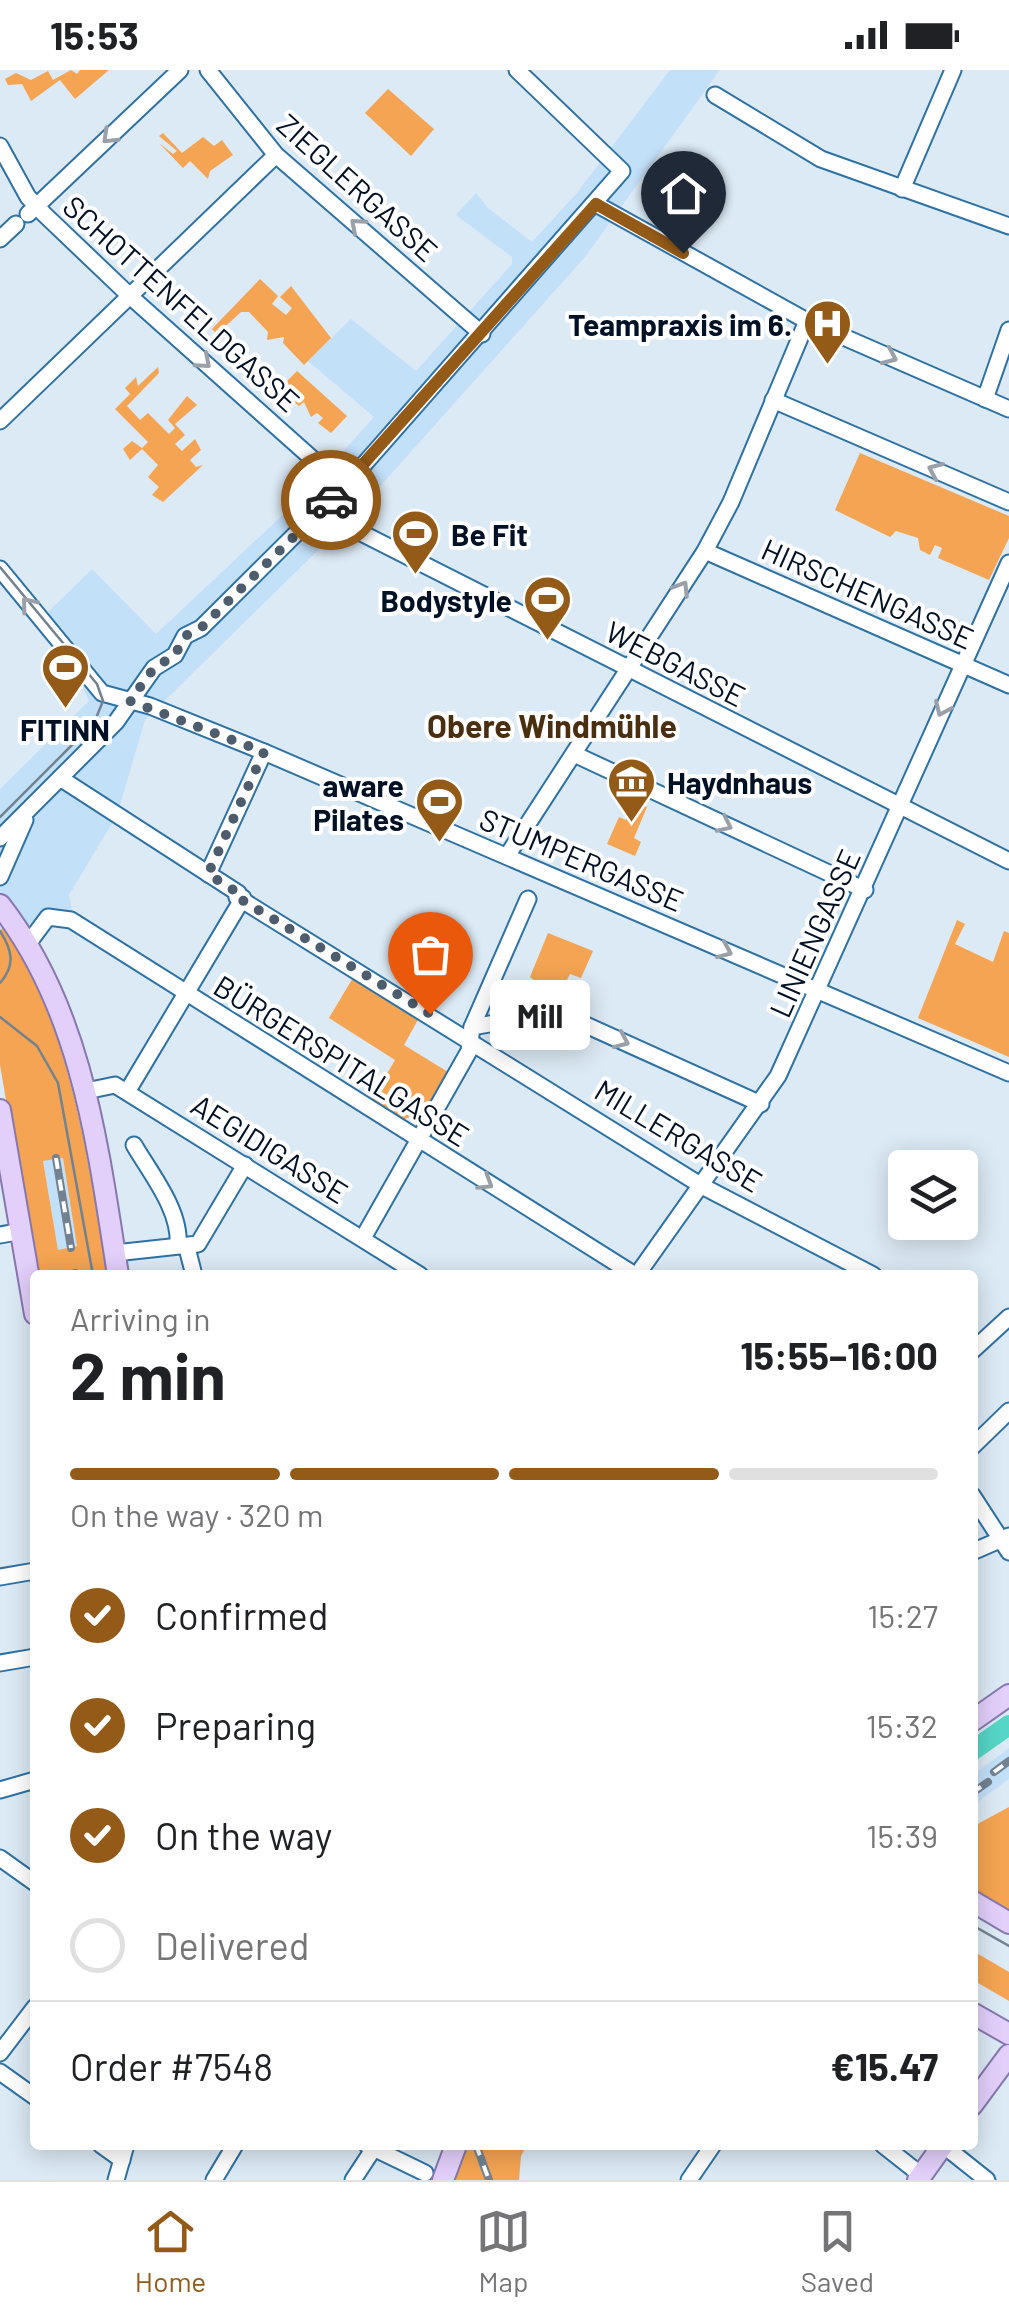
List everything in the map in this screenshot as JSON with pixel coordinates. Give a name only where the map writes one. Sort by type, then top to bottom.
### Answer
[{"type":"main road","points":[[0,904],[27,944],[60,1012],[86,1091],[117,1270]]},
{"type":"main road","points":[[0,1110],[30,1282]]},
{"type":"main road","points":[[978,1718],[1009,1696]]},
{"type":"main road","points":[[978,1905],[1009,1924]]},
{"type":"main road","points":[[978,2016],[1009,2034]]},
{"type":"main road","points":[[978,2097],[1009,2055]]},
{"type":"main road","points":[[434,2177],[453,2150]]},
{"type":"main road","points":[[920,2178],[940,2150]]},
{"type":"street","points":[[0,239],[180,70]]},
{"type":"street","name":"ZIEGLERGASSE","points":[[208,70],[276,155],[482,334]]},
{"type":"street","points":[[0,838],[130,701],[154,668],[175,655],[185,636],[201,628],[344,487],[622,171],[518,70]]},
{"type":"street","points":[[902,188],[953,70]]},
{"type":"street","points":[[714,95],[821,159],[1009,226]]},
{"type":"street","name":"SCHOTTENFELDGASSE","points":[[0,146],[27,215],[130,297],[344,487]]},
{"type":"street","points":[[0,422],[276,155]]},
{"type":"street","points":[[596,204],[807,320],[1009,409]]},
{"type":"street","points":[[507,856],[704,551],[731,502],[807,320]]},
{"type":"street","points":[[985,399],[1009,330]]},
{"type":"street","points":[[773,400],[1009,502]]},
{"type":"street","name":"WEBGASSE","points":[[320,512],[1009,862]]},
{"type":"street","name":"HIRSCHENGASSE","points":[[704,551],[1009,685]]},
{"type":"street","name":"LINIENGASSE","points":[[640,1270],[761,1104],[865,890],[1009,564]]},
{"type":"street","name":"STUMPERGASSE","points":[[0,569],[102,694],[264,752],[507,856],[534,885],[818,990],[1009,1072]]},
{"type":"street","points":[[208,874],[264,752]]},
{"type":"street","points":[[574,754],[865,890]]},
{"type":"street","name":"MILLERGASSE","points":[[60,778],[244,898],[471,1033],[702,1186],[863,1270]]},
{"type":"street","points":[[0,878],[31,807]]},
{"type":"street","points":[[362,1238],[469,1051],[471,1033],[534,885]]},
{"type":"street","points":[[86,1091],[115,1085],[127,1092],[244,898]]},
{"type":"street","name":"BÜRGERSPITALGASSE","points":[[27,944],[41,921],[62,916],[628,1270]]},
{"type":"street","points":[[471,1033],[557,1012],[761,1104]]},
{"type":"street","name":"AEGIDIGASSE","points":[[127,1092],[412,1270]]},
{"type":"street","points":[[134,1146],[164,1196],[192,1270]]},
{"type":"street","points":[[114,1253],[198,1244],[244,1165]]},
{"type":"street","points":[[0,1236],[22,1231]]},
{"type":"street","points":[[978,1346],[1009,1317]]},
{"type":"street","points":[[978,1330],[990,1336]]},
{"type":"street","points":[[978,1440],[1009,1410]]},
{"type":"street","points":[[978,1503],[1006,1542],[978,1550]]},
{"type":"street","points":[[0,1576],[30,1571]]},
{"type":"street","points":[[0,1662],[30,1658]]},
{"type":"street","points":[[0,1790],[30,1781]]},
{"type":"street","points":[[0,1858],[30,1879]]},
{"type":"street","points":[[0,2053],[30,2014]]},
{"type":"street","points":[[0,2072],[30,2094]]},
{"type":"street","points":[[214,2180],[232,2150]]},
{"type":"street","points":[[353,2180],[370,2150]]},
{"type":"street","points":[[380,2150],[434,2177]]},
{"type":"street","points":[[688,2180],[709,2150]]},
{"type":"street","points":[[889,2150],[920,2178]]},
{"type":"street","points":[[949,2150],[987,2180]]},
{"type":"street","points":[[116,2180],[124,2152]]},
{"type":"shaded area","points":[[71,70],[77,74],[80,70],[109,70],[75,99],[60,80],[31,101],[22,84],[8,85],[5,79],[16,73],[31,80],[48,71],[53,80]]},
{"type":"shaded area","points":[[670,70],[720,70],[585,257],[358,511],[145,720],[117,815],[69,895],[73,914],[43,915],[0,943],[0,789],[89,701],[48,612],[92,569],[156,634],[304,495],[374,417],[308,361],[351,319],[416,371],[512,264],[512,257],[456,215],[476,193],[488,208],[532,242],[576,194]]},
{"type":"shaded area","points":[[388,89],[434,129],[411,156],[365,113]]},
{"type":"shaded area","points":[[163,133],[182,153],[203,137],[214,146],[222,140],[233,155],[210,171],[208,179],[190,161],[183,168],[159,143],[173,154],[177,151],[159,136]]},
{"type":"shaded area","points":[[260,279],[278,296],[272,304],[286,315],[292,308],[280,297],[291,286],[331,338],[304,365],[283,343],[284,337],[267,340],[268,332],[249,312],[241,312],[217,334],[212,329]]},
{"type":"shaded area","points":[[158,367],[159,373],[127,406],[140,420],[148,413],[169,434],[175,428],[168,420],[187,396],[197,405],[175,424],[185,435],[175,444],[182,451],[195,439],[201,450],[190,460],[196,467],[203,465],[163,502],[152,495],[159,487],[148,477],[158,465],[142,449],[130,460],[123,449],[132,441],[142,448],[148,442],[115,409],[130,394],[125,388],[136,377],[138,386]]},
{"type":"shaded area","points":[[297,371],[347,416],[331,433],[318,423],[323,418],[317,413],[311,417],[304,402],[299,406],[287,396],[294,390],[285,383]]},
{"type":"shaded area","points":[[860,453],[1009,516],[1009,538],[989,580],[938,558],[942,548],[935,545],[930,555],[920,550],[918,538],[896,531],[890,537],[835,510]]},
{"type":"shaded area","points":[[633,802],[647,807],[634,838],[641,842],[635,856],[607,844],[619,817],[626,820]]},
{"type":"shaded area","points":[[957,920],[965,924],[955,944],[993,962],[1004,931],[1009,933],[1009,1057],[918,1018]]},
{"type":"shaded area","points":[[4,926],[27,966],[61,1051],[84,1139],[106,1270],[35,1270],[0,1065],[0,931]],"holes":[[[63,1158],[77,1246],[58,1250],[43,1161]]]},
{"type":"shaded area","points":[[548,933],[593,951],[581,978],[570,974],[555,1003],[550,1002],[548,982],[539,984],[530,977]]},
{"type":"shaded area","points":[[354,976],[419,1018],[404,1045],[448,1072],[420,1122],[411,1116],[401,1121],[371,1101],[395,1060],[329,1018]]},
{"type":"shaded area","points":[[63,1157],[78,1247],[58,1250],[43,1160]]},
{"type":"shaded area","points":[[1009,1748],[1009,1779],[978,1801],[978,1771]]},
{"type":"shaded area","points":[[1009,1807],[1009,1913],[978,1893],[978,1824]]},
{"type":"shaded area","points":[[978,1954],[1009,1972],[1009,2001],[978,1983]]},
{"type":"shaded area","points":[[464,2150],[524,2150],[519,2180],[451,2180]]},
{"type":"waterway","points":[[978,1747],[1009,1725]]},
{"type":"tram line","points":[[0,567],[97,684],[103,701],[94,723],[0,817]]},
{"type":"tram line","points":[[0,931],[10,957],[0,983]]},
{"type":"tram line","points":[[0,1017],[37,1046],[58,1083],[92,1270]]},
{"type":"tram line","points":[[978,1928],[1009,1946]]},
{"type":"railway","points":[[56,1158],[71,1248]]},
{"type":"railway","points":[[994,1772],[1009,1761]]},
{"type":"railway","points":[[978,1789],[988,1782]]},
{"type":"railway","points":[[478,2150],[489,2180]]},
{"type":"way so far","points":[[331,500],[197,632],[185,636],[175,655],[154,668],[130,701],[264,752],[208,874],[238,893],[237,897],[430,1014]]},
{"type":"place","name":"Teampraxis im 6.","points":[[827,366]]},
{"type":"place","name":"Be Fit","points":[[416,576]]},
{"type":"place","name":"Bodystyle","points":[[547,642]]},
{"type":"place","name":"FITINN","points":[[65,710]]},
{"type":"place","name":"Haydnhaus","points":[[632,824]]},
{"type":"place","name":"aware Pilates","points":[[439,844]]},
{"type":"place","name":"Mill","points":[[430,1014]]},
{"type":"district","name":"Obere Windmühle","points":[[552,725]]},
{"type":"route","points":[[331,500],[596,204],[683,253]]}]
